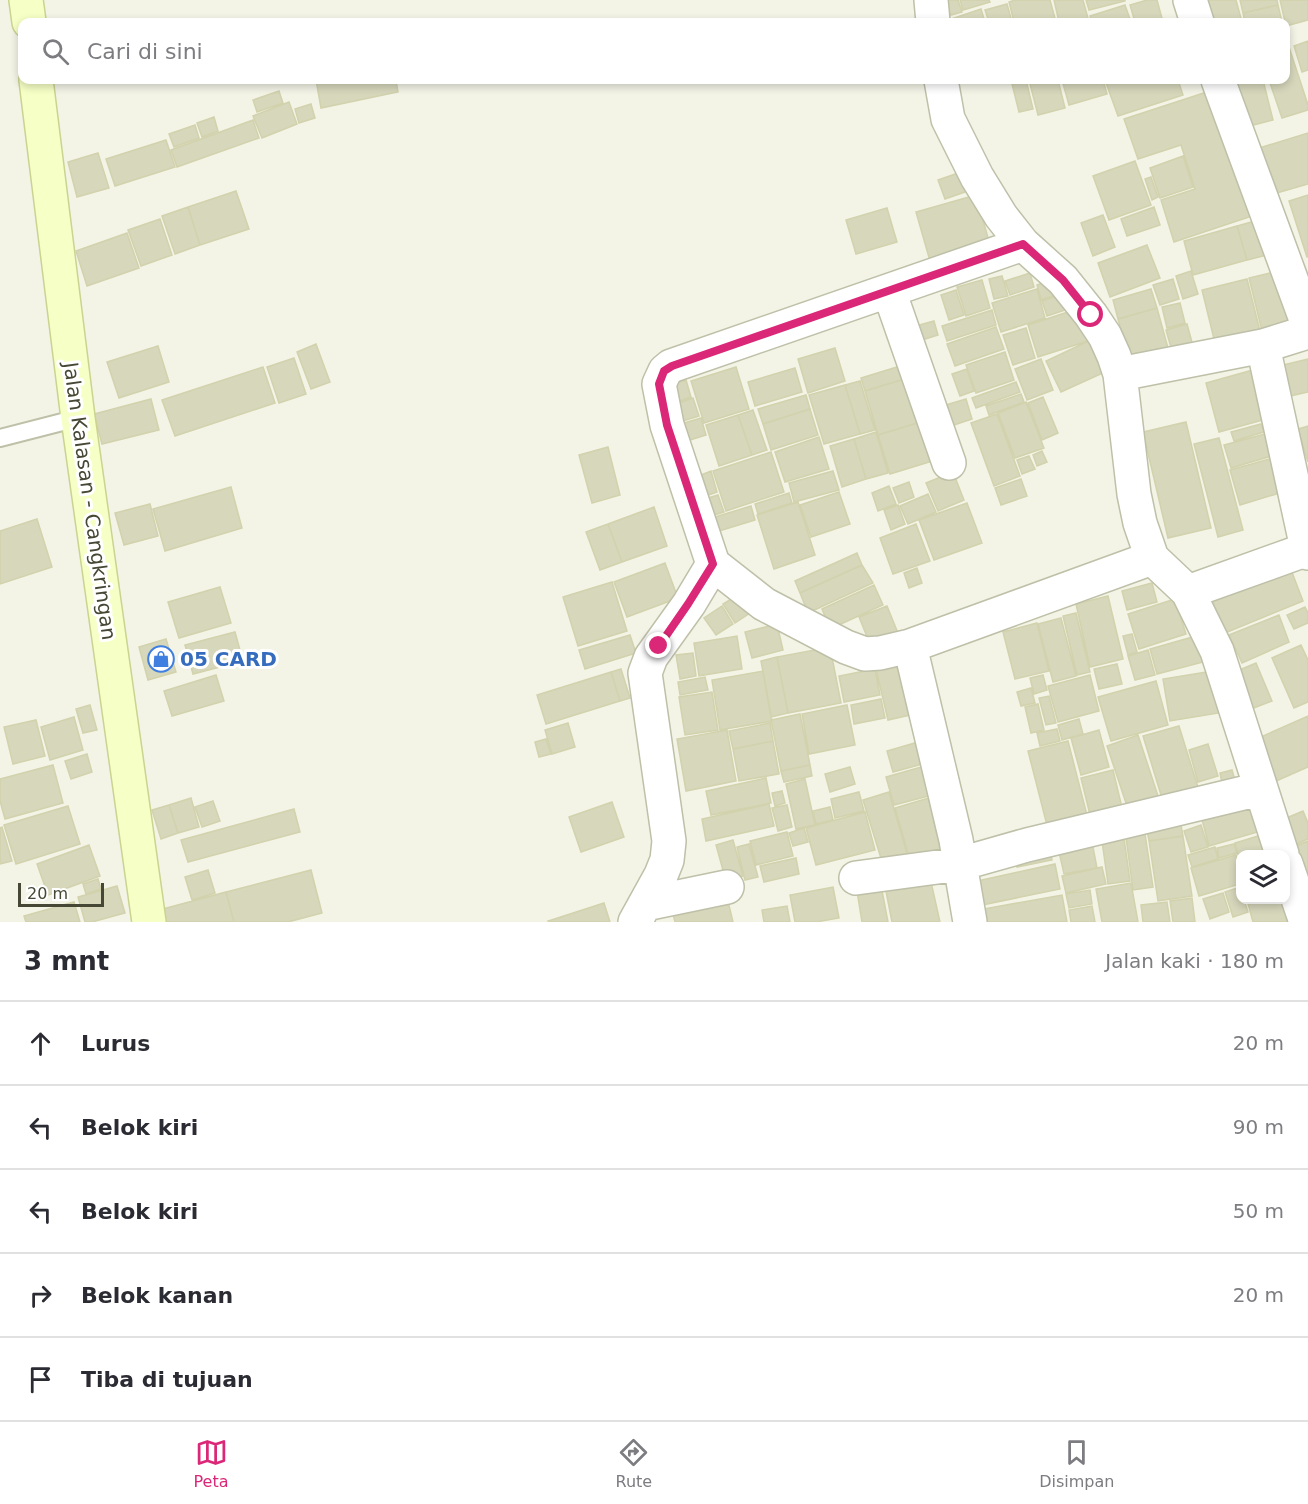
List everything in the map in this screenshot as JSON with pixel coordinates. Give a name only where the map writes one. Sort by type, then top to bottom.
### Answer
[{"type":"main road","points":[[26,0],[28,18]]},
{"type":"main road","name":"Jalan Kalasan - Cangkringan","points":[[36,84],[78,418],[149,922]]},
{"type":"street","points":[[931,0],[933,18]]},
{"type":"street","points":[[1190,0],[1196,18]]},
{"type":"street","points":[[942,84],[948,119],[977,177],[1001,216],[1023,244],[1063,280],[1106,336],[1120,374],[1134,494],[1140,523],[1152,558],[1188,592],[1217,651],[1280,850]]},
{"type":"street","points":[[1219,84],[1308,325]]},
{"type":"street","points":[[1023,244],[672,366],[664,371],[659,384],[667,425],[713,564],[764,604],[846,647],[865,654],[910,646],[1152,558]]},
{"type":"street","points":[[889,291],[949,463]]},
{"type":"street","points":[[1120,374],[1263,346],[1308,332]]},
{"type":"street","points":[[1188,592],[1308,551],[1263,346]]},
{"type":"street","points":[[640,913],[661,875],[667,860],[669,841],[645,674],[651,657],[713,564]]},
{"type":"street","points":[[910,646],[953,828],[970,922]]},
{"type":"street","points":[[856,878],[960,864],[1027,845],[1260,789]]},
{"type":"street","points":[[1290,876],[1305,922]]},
{"type":"street","points":[[640,913],[727,887]]},
{"type":"lane","points":[[0,438],[78,418]]},
{"type":"building","points":[[946,0],[958,0],[962,12],[951,15]]},
{"type":"building","points":[[960,0],[989,0],[990,2],[963,10]]},
{"type":"building","points":[[1050,0],[1055,18],[1013,18],[1009,2]]},
{"type":"building","points":[[1054,0],[1083,0],[1088,18],[1058,18]]},
{"type":"building","points":[[1086,0],[1125,0],[1125,1],[1089,10]]},
{"type":"building","points":[[1147,0],[1157,0],[1162,18],[1134,18],[1130,5]]},
{"type":"building","points":[[1198,0],[1236,0],[1241,18],[1203,18]]},
{"type":"building","points":[[1240,0],[1277,0],[1278,5],[1243,13]]},
{"type":"building","points":[[1280,0],[1308,0],[1308,20],[1290,25],[1290,18],[1284,18]]},
{"type":"building","points":[[1007,4],[1011,18],[988,18],[985,10]]},
{"type":"building","points":[[1125,5],[1130,18],[1091,18],[1090,16]]},
{"type":"building","points":[[1278,5],[1281,18],[1244,18],[1243,13]]},
{"type":"building","points":[[981,9],[984,18],[954,18]]},
{"type":"building","points":[[1308,41],[1308,70],[1302,72],[1294,46]]},
{"type":"building","points":[[1290,50],[1308,110],[1282,118],[1270,84],[1290,84]]},
{"type":"building","points":[[317,84],[397,84],[398,92],[321,108]]},
{"type":"building","points":[[1012,84],[1027,84],[1033,109],[1019,112]]},
{"type":"building","points":[[1030,84],[1059,84],[1065,108],[1038,115]]},
{"type":"building","points":[[1063,84],[1104,84],[1107,94],[1069,105]]},
{"type":"building","points":[[1106,84],[1179,84],[1183,95],[1118,116]]},
{"type":"building","points":[[1226,84],[1264,84],[1273,120],[1238,129]]},
{"type":"building","points":[[1219,88],[1261,213],[1174,242],[1161,200],[1195,189],[1181,145],[1138,159],[1124,119]]},
{"type":"building","points":[[279,91],[283,103],[257,112],[253,100]]},
{"type":"building","points":[[289,102],[297,124],[262,138],[253,116]]},
{"type":"building","points":[[311,104],[315,118],[299,123],[295,109]]},
{"type":"building","points":[[214,117],[218,131],[202,137],[197,123]]},
{"type":"building","points":[[253,120],[259,138],[177,167],[171,150]]},
{"type":"building","points":[[195,125],[199,138],[174,147],[169,134]]},
{"type":"building","points":[[1308,133],[1308,184],[1270,195],[1256,149]]},
{"type":"building","points":[[166,140],[175,167],[115,186],[106,159]]},
{"type":"building","points":[[98,153],[109,188],[77,197],[68,162]]},
{"type":"building","points":[[1183,156],[1193,187],[1160,198],[1150,168]]},
{"type":"building","points":[[1135,161],[1151,205],[1109,220],[1093,176]]},
{"type":"building","points":[[961,172],[968,191],[945,199],[938,180]]},
{"type":"building","points":[[1151,177],[1158,197],[1152,200],[1145,179]]},
{"type":"building","points":[[236,191],[249,229],[200,245],[188,207]]},
{"type":"building","points":[[976,195],[990,245],[930,261],[916,212]]},
{"type":"building","points":[[1308,195],[1308,257],[1307,257],[1289,201]]},
{"type":"building","points":[[188,207],[200,245],[175,254],[162,216]]},
{"type":"building","points":[[1154,207],[1160,225],[1127,236],[1121,219]]},
{"type":"building","points":[[887,208],[897,242],[856,254],[846,220]]},
{"type":"building","points":[[1103,215],[1115,247],[1093,256],[1081,223]]},
{"type":"building","points":[[160,219],[172,255],[141,266],[128,230]]},
{"type":"building","points":[[1262,219],[1271,254],[1247,260],[1237,226]]},
{"type":"building","points":[[1237,226],[1247,260],[1193,275],[1184,241]]},
{"type":"building","points":[[127,233],[139,268],[87,286],[76,251]]},
{"type":"building","points":[[1147,245],[1160,278],[1110,297],[1098,263]]},
{"type":"building","points":[[1282,270],[1295,327],[1263,335],[1249,278]]},
{"type":"building","points":[[1191,271],[1198,294],[1183,299],[1176,276]]},
{"type":"building","points":[[1030,273],[1034,287],[1010,295],[1005,281]]},
{"type":"building","points":[[1002,276],[1008,296],[994,299],[989,279]]},
{"type":"building","points":[[1173,279],[1179,299],[1160,305],[1153,285]]},
{"type":"building","points":[[1247,279],[1260,331],[1215,343],[1202,290]]},
{"type":"building","points":[[982,280],[990,308],[966,316],[957,287]]},
{"type":"building","points":[[1051,280],[1056,295],[1041,300],[1037,285]]},
{"type":"building","points":[[1037,289],[1045,318],[1001,332],[992,303]]},
{"type":"building","points":[[1151,289],[1157,308],[1118,319],[1113,300]]},
{"type":"building","points":[[956,290],[964,315],[949,320],[941,295]]},
{"type":"building","points":[[1066,293],[1071,308],[1047,316],[1042,301]]},
{"type":"building","points":[[1180,303],[1185,323],[1167,328],[1162,307]]},
{"type":"building","points":[[1157,308],[1168,348],[1129,359],[1118,319]]},
{"type":"building","points":[[1077,309],[1088,341],[1038,357],[1028,325]]},
{"type":"building","points":[[992,310],[996,325],[947,341],[942,326]]},
{"type":"building","points":[[934,321],[938,335],[916,342],[912,327]]},
{"type":"building","points":[[1187,324],[1193,346],[1172,351],[1166,330]]},
{"type":"building","points":[[996,327],[1004,349],[955,366],[947,344]]},
{"type":"building","points":[[1026,328],[1035,358],[1013,365],[1003,335]]},
{"type":"building","points":[[1099,336],[1114,368],[1061,392],[1046,361]]},
{"type":"building","points":[[316,344],[330,382],[311,389],[297,352]]},
{"type":"building","points":[[158,346],[169,382],[119,398],[107,362]]},
{"type":"building","points":[[835,348],[845,381],[808,393],[798,359]]},
{"type":"building","points":[[1005,352],[1014,380],[976,393],[966,365]]},
{"type":"building","points":[[294,358],[306,394],[279,403],[267,367]]},
{"type":"building","points":[[1041,359],[1053,390],[1027,400],[1015,369]]},
{"type":"building","points":[[1308,359],[1308,392],[1290,396],[1283,365]]},
{"type":"building","points":[[910,363],[914,376],[865,391],[861,378]]},
{"type":"building","points":[[263,367],[275,403],[175,436],[162,400]]},
{"type":"building","points":[[736,367],[749,409],[704,423],[691,381]]},
{"type":"building","points":[[795,368],[802,392],[755,406],[748,382]]},
{"type":"building","points":[[1260,368],[1274,417],[1219,432],[1206,383]]},
{"type":"building","points":[[967,369],[974,391],[960,396],[952,374]]},
{"type":"building","points":[[914,376],[927,420],[878,435],[865,391]]},
{"type":"building","points":[[686,380],[691,397],[674,403],[668,386]]},
{"type":"building","points":[[860,381],[875,430],[860,434],[845,385]]},
{"type":"building","points":[[1016,382],[1020,392],[976,408],[972,398]]},
{"type":"building","points":[[845,385],[860,434],[824,444],[809,395]]},
{"type":"building","points":[[1021,394],[1024,402],[989,415],[986,406]]},
{"type":"building","points":[[806,395],[810,409],[763,424],[758,409]]},
{"type":"building","points":[[1043,397],[1058,433],[1042,440],[1028,403]]},
{"type":"building","points":[[693,398],[699,416],[676,423],[670,406]]},
{"type":"building","points":[[151,399],[159,430],[102,444],[94,414]]},
{"type":"building","points":[[966,399],[972,419],[945,428],[939,407]]},
{"type":"building","points":[[1026,402],[1044,448],[1015,458],[998,413]]},
{"type":"building","points":[[810,409],[818,435],[771,450],[763,424]]},
{"type":"building","points":[[753,410],[767,450],[752,455],[738,415]]},
{"type":"building","points":[[997,414],[1020,476],[994,486],[971,423]]},
{"type":"building","points":[[738,415],[752,455],[719,466],[706,425]]},
{"type":"building","points":[[701,418],[706,435],[690,440],[684,423]]},
{"type":"building","points":[[927,420],[939,459],[890,474],[878,435]]},
{"type":"building","points":[[1186,422],[1211,528],[1168,538],[1143,432]]},
{"type":"building","points":[[1261,424],[1264,432],[1234,441],[1231,432]]},
{"type":"building","points":[[1308,426],[1308,462],[1298,429]]},
{"type":"building","points":[[1279,430],[1285,452],[1231,468],[1224,445]]},
{"type":"building","points":[[876,432],[888,473],[866,479],[854,439]]},
{"type":"building","points":[[819,437],[829,469],[785,482],[775,452]]},
{"type":"building","points":[[1219,438],[1243,530],[1218,537],[1194,444]]},
{"type":"building","points":[[854,439],[866,479],[842,487],[830,446]]},
{"type":"building","points":[[608,447],[620,495],[592,503],[579,455]]},
{"type":"building","points":[[1042,451],[1047,462],[1037,466],[1033,455]]},
{"type":"building","points":[[771,452],[784,492],[726,511],[713,471]]},
{"type":"building","points":[[1029,456],[1035,469],[1022,474],[1017,460]]},
{"type":"building","points":[[1273,458],[1283,492],[1240,505],[1230,470]]},
{"type":"building","points":[[711,471],[717,492],[703,497],[696,477]]},
{"type":"building","points":[[833,471],[839,490],[794,502],[789,483]]},
{"type":"building","points":[[953,472],[964,500],[938,511],[926,483]]},
{"type":"building","points":[[1021,479],[1027,496],[1001,505],[995,488]]},
{"type":"building","points":[[909,482],[914,497],[899,503],[893,488]]},
{"type":"building","points":[[889,486],[896,504],[878,511],[872,493]]},
{"type":"building","points":[[231,487],[242,528],[165,551],[153,509]]},
{"type":"building","points":[[839,492],[850,524],[811,537],[800,505]]},
{"type":"building","points":[[789,493],[792,503],[758,514],[755,504]]},
{"type":"building","points":[[928,494],[936,512],[908,524],[900,506]]},
{"type":"building","points":[[718,495],[724,512],[714,515],[708,498]]},
{"type":"building","points":[[798,502],[815,555],[774,569],[757,515]]},
{"type":"building","points":[[967,503],[982,543],[934,560],[919,520]]},
{"type":"building","points":[[150,504],[158,536],[124,545],[115,513]]},
{"type":"building","points":[[898,505],[905,524],[891,530],[884,510]]},
{"type":"building","points":[[751,506],[755,520],[719,531],[715,517]]},
{"type":"building","points":[[654,507],[667,546],[622,562],[608,524]]},
{"type":"building","points":[[37,519],[52,567],[0,584],[0,531]]},
{"type":"building","points":[[608,524],[622,562],[600,570],[586,532]]},
{"type":"building","points":[[916,524],[930,561],[893,574],[880,538]]},
{"type":"building","points":[[857,553],[862,565],[800,593],[795,581]]},
{"type":"building","points":[[665,563],[678,598],[627,617],[614,582]]},
{"type":"building","points":[[862,565],[873,583],[808,613],[800,593]]},
{"type":"building","points":[[1290,567],[1303,601],[1225,633],[1210,596]]},
{"type":"building","points":[[917,568],[922,583],[909,588],[904,573]]},
{"type":"building","points":[[612,582],[627,631],[578,646],[563,597]]},
{"type":"building","points":[[1152,583],[1157,602],[1127,610],[1122,591]]},
{"type":"building","points":[[874,585],[883,605],[830,629],[822,609]]},
{"type":"building","points":[[220,587],[231,623],[179,638],[168,602]]},
{"type":"building","points":[[741,593],[753,611],[735,623],[723,604]]},
{"type":"building","points":[[1108,596],[1123,659],[1090,667],[1076,604]]},
{"type":"building","points":[[1175,599],[1186,634],[1139,649],[1128,614]]},
{"type":"building","points":[[722,606],[733,624],[716,635],[704,618]]},
{"type":"building","points":[[887,606],[898,633],[870,644],[859,617]]},
{"type":"building","points":[[1305,607],[1308,613],[1308,623],[1294,629],[1287,615]]},
{"type":"building","points":[[1076,613],[1090,672],[1077,675],[1063,616]]},
{"type":"building","points":[[1279,615],[1289,642],[1242,663],[1229,635]]},
{"type":"building","points":[[1061,618],[1076,676],[1053,682],[1038,624]]},
{"type":"building","points":[[1037,623],[1049,671],[1015,679],[1003,632]]},
{"type":"building","points":[[777,624],[783,650],[752,658],[745,632]]},
{"type":"building","points":[[235,632],[243,661],[193,674],[185,645]]},
{"type":"building","points":[[1132,634],[1137,652],[1128,655],[1123,636]]},
{"type":"building","points":[[630,635],[636,653],[585,669],[579,650]]},
{"type":"building","points":[[737,636],[742,669],[699,676],[694,643]]},
{"type":"building","points":[[1196,636],[1203,662],[1157,674],[1150,649]]},
{"type":"building","points":[[166,639],[176,672],[148,680],[139,647]]},
{"type":"building","points":[[1301,645],[1308,660],[1308,702],[1294,708],[1272,658]]},
{"type":"building","points":[[830,647],[841,703],[788,713],[777,657]]},
{"type":"building","points":[[1148,650],[1155,675],[1135,680],[1128,656]]},
{"type":"building","points":[[693,653],[696,676],[680,679],[676,655]]},
{"type":"building","points":[[777,657],[788,713],[771,717],[761,661]]},
{"type":"building","points":[[910,657],[924,712],[888,720],[875,665]]},
{"type":"building","points":[[1256,663],[1272,701],[1246,711],[1230,674]]},
{"type":"building","points":[[1117,664],[1122,684],[1099,689],[1094,669]]},
{"type":"building","points":[[621,669],[630,698],[620,701],[611,672]]},
{"type":"building","points":[[875,669],[880,695],[844,702],[839,676]]},
{"type":"building","points":[[1218,670],[1225,712],[1170,721],[1163,679]]},
{"type":"building","points":[[763,671],[772,721],[720,730],[712,680]]},
{"type":"building","points":[[611,672],[620,701],[546,724],[537,695]]},
{"type":"building","points":[[216,675],[224,701],[172,716],[164,691]]},
{"type":"building","points":[[1043,675],[1047,690],[1034,694],[1030,678]]},
{"type":"building","points":[[1090,675],[1099,711],[1058,722],[1048,686]]},
{"type":"building","points":[[705,677],[708,690],[680,695],[678,682]]},
{"type":"building","points":[[1156,681],[1168,725],[1111,741],[1098,697]]},
{"type":"building","points":[[1031,688],[1035,703],[1021,706],[1017,692]]},
{"type":"building","points":[[712,692],[718,730],[685,735],[679,697]]},
{"type":"building","points":[[1049,696],[1056,723],[1046,725],[1039,698]]},
{"type":"building","points":[[881,699],[885,718],[854,724],[851,705]]},
{"type":"building","points":[[1038,704],[1044,730],[1031,733],[1025,707]]},
{"type":"building","points":[[90,705],[97,730],[83,733],[76,709]]},
{"type":"building","points":[[847,705],[855,745],[809,754],[802,714]]},
{"type":"building","points":[[800,714],[810,765],[781,771],[771,720]]},
{"type":"building","points":[[1308,716],[1308,767],[1274,782],[1254,740]]},
{"type":"building","points":[[74,717],[83,750],[50,760],[41,727]]},
{"type":"building","points":[[1079,719],[1083,734],[1062,740],[1058,725]]},
{"type":"building","points":[[36,720],[45,756],[13,764],[4,727]]},
{"type":"building","points":[[568,723],[575,747],[552,754],[545,730]]},
{"type":"building","points":[[770,723],[773,741],[733,749],[729,731]]},
{"type":"building","points":[[1179,726],[1201,797],[1165,808],[1143,736]]},
{"type":"building","points":[[1057,729],[1060,741],[1040,746],[1037,733]]},
{"type":"building","points":[[727,730],[736,781],[686,791],[677,739]]},
{"type":"building","points":[[1099,730],[1109,767],[1081,775],[1071,738]]},
{"type":"building","points":[[1138,735],[1159,799],[1128,809],[1107,746]]},
{"type":"building","points":[[546,739],[551,754],[539,757],[535,742]]},
{"type":"building","points":[[925,740],[930,762],[893,772],[887,751]]},
{"type":"building","points":[[773,741],[779,774],[739,781],[733,749]]},
{"type":"building","points":[[1068,741],[1089,823],[1049,833],[1028,751]]},
{"type":"building","points":[[1208,744],[1218,776],[1198,782],[1189,750]]},
{"type":"building","points":[[87,754],[92,772],[71,779],[65,761]]},
{"type":"building","points":[[932,764],[940,793],[894,805],[886,777]]},
{"type":"building","points":[[53,765],[63,803],[5,819],[0,801],[0,779]]},
{"type":"building","points":[[810,765],[812,776],[784,782],[781,771]]},
{"type":"building","points":[[850,767],[855,784],[830,792],[825,774]]},
{"type":"building","points":[[1113,770],[1124,816],[1092,823],[1081,778]]},
{"type":"building","points":[[1232,770],[1235,780],[1222,783],[1220,773]]},
{"type":"building","points":[[766,778],[771,803],[711,815],[706,791]]},
{"type":"building","points":[[805,779],[815,825],[796,829],[786,784]]},
{"type":"building","points":[[782,791],[785,803],[775,806],[772,793]]},
{"type":"building","points":[[859,792],[864,811],[835,818],[831,799]]},
{"type":"building","points":[[889,792],[909,860],[884,868],[863,800]]},
{"type":"building","points":[[939,795],[954,849],[910,861],[895,808]]},
{"type":"building","points":[[1251,797],[1261,831],[1209,846],[1200,812]]},
{"type":"building","points":[[191,798],[199,827],[178,833],[169,805]]},
{"type":"building","points":[[213,801],[220,821],[202,827],[195,807]]},
{"type":"building","points":[[612,802],[624,837],[581,852],[569,817]]},
{"type":"building","points":[[769,804],[774,826],[706,841],[702,819]]},
{"type":"building","points":[[169,805],[178,833],[161,839],[152,810]]},
{"type":"building","points":[[787,805],[792,827],[778,831],[772,808]]},
{"type":"building","points":[[68,806],[80,844],[16,864],[4,825]]},
{"type":"building","points":[[830,807],[833,820],[816,824],[813,811]]},
{"type":"building","points":[[294,809],[300,832],[188,862],[181,840]]},
{"type":"building","points":[[1303,811],[1308,823],[1308,839],[1288,848],[1277,822]]},
{"type":"building","points":[[865,812],[875,850],[816,865],[806,828]]},
{"type":"building","points":[[1180,820],[1183,836],[1149,841],[1146,825]]},
{"type":"building","points":[[1201,825],[1208,847],[1191,852],[1184,831]]},
{"type":"building","points":[[2,827],[12,861],[0,864],[0,828]]},
{"type":"building","points":[[1144,827],[1153,887],[1133,890],[1125,830]]},
{"type":"building","points":[[804,828],[808,842],[793,846],[789,833]]},
{"type":"building","points":[[1123,831],[1130,881],[1108,884],[1101,834]]},
{"type":"building","points":[[787,832],[793,856],[756,865],[750,841]]},
{"type":"building","points":[[1271,832],[1276,850],[1237,850],[1235,843]]},
{"type":"building","points":[[1183,836],[1192,896],[1158,901],[1149,841]]},
{"type":"building","points":[[1091,837],[1097,868],[1064,874],[1057,843]]},
{"type":"building","points":[[733,840],[743,876],[726,881],[716,845]]},
{"type":"building","points":[[1308,841],[1308,876],[1304,878],[1291,848]]},
{"type":"building","points":[[749,844],[758,877],[745,880],[737,847]]},
{"type":"building","points":[[1234,844],[1236,853],[1219,858],[1217,848]]},
{"type":"building","points":[[89,845],[100,876],[48,895],[37,864]]},
{"type":"building","points":[[1215,847],[1218,859],[1192,867],[1188,855]]},
{"type":"building","points":[[1050,850],[1052,860],[1017,867],[1015,858]]},
{"type":"building","points":[[1236,855],[1236,885],[1199,896],[1191,868]]},
{"type":"building","points":[[796,858],[799,874],[764,882],[760,866]]},
{"type":"building","points":[[1055,864],[1060,889],[982,905],[977,881]]},
{"type":"building","points":[[1102,867],[1106,884],[1066,893],[1062,876]]},
{"type":"building","points":[[208,870],[215,893],[192,900],[185,877]]},
{"type":"building","points":[[311,870],[322,913],[288,922],[234,922],[226,892]]},
{"type":"building","points":[[929,873],[940,922],[892,922],[884,881]]},
{"type":"building","points":[[98,879],[101,889],[86,894],[83,884]]},
{"type":"building","points":[[880,880],[888,922],[862,922],[856,885]]},
{"type":"building","points":[[1131,883],[1138,922],[1102,922],[1096,889]]},
{"type":"building","points":[[117,886],[125,913],[85,922],[78,897]]},
{"type":"building","points":[[833,887],[839,918],[816,922],[795,922],[790,895]]},
{"type":"building","points":[[1236,888],[1236,904],[1245,904],[1248,912],[1233,917],[1225,892]]},
{"type":"building","points":[[1090,890],[1092,904],[1069,908],[1066,894]]},
{"type":"building","points":[[226,892],[234,922],[162,922],[159,910]]},
{"type":"building","points":[[1223,893],[1229,912],[1210,919],[1203,899]]},
{"type":"building","points":[[1062,895],[1067,922],[980,922],[978,910]]},
{"type":"building","points":[[727,897],[733,922],[675,922],[672,910]]},
{"type":"building","points":[[1192,898],[1195,922],[1173,922],[1170,901]]},
{"type":"building","points":[[74,902],[80,922],[26,922],[24,916]]},
{"type":"building","points":[[1167,902],[1170,922],[1143,922],[1141,905]]},
{"type":"building","points":[[604,903],[610,922],[548,921]]},
{"type":"building","points":[[1248,904],[1286,904],[1292,922],[1253,922]]},
{"type":"building","points":[[787,906],[790,922],[764,922],[762,910]]},
{"type":"building","points":[[1092,906],[1095,922],[1071,922],[1069,910]]},
{"type":"place","name":"05 CARD","points":[[161,659]]},
{"type":"route","points":[[659,646],[713,564],[667,425],[659,384],[664,371],[672,366],[1023,244],[1063,280],[1091,315]]}]
